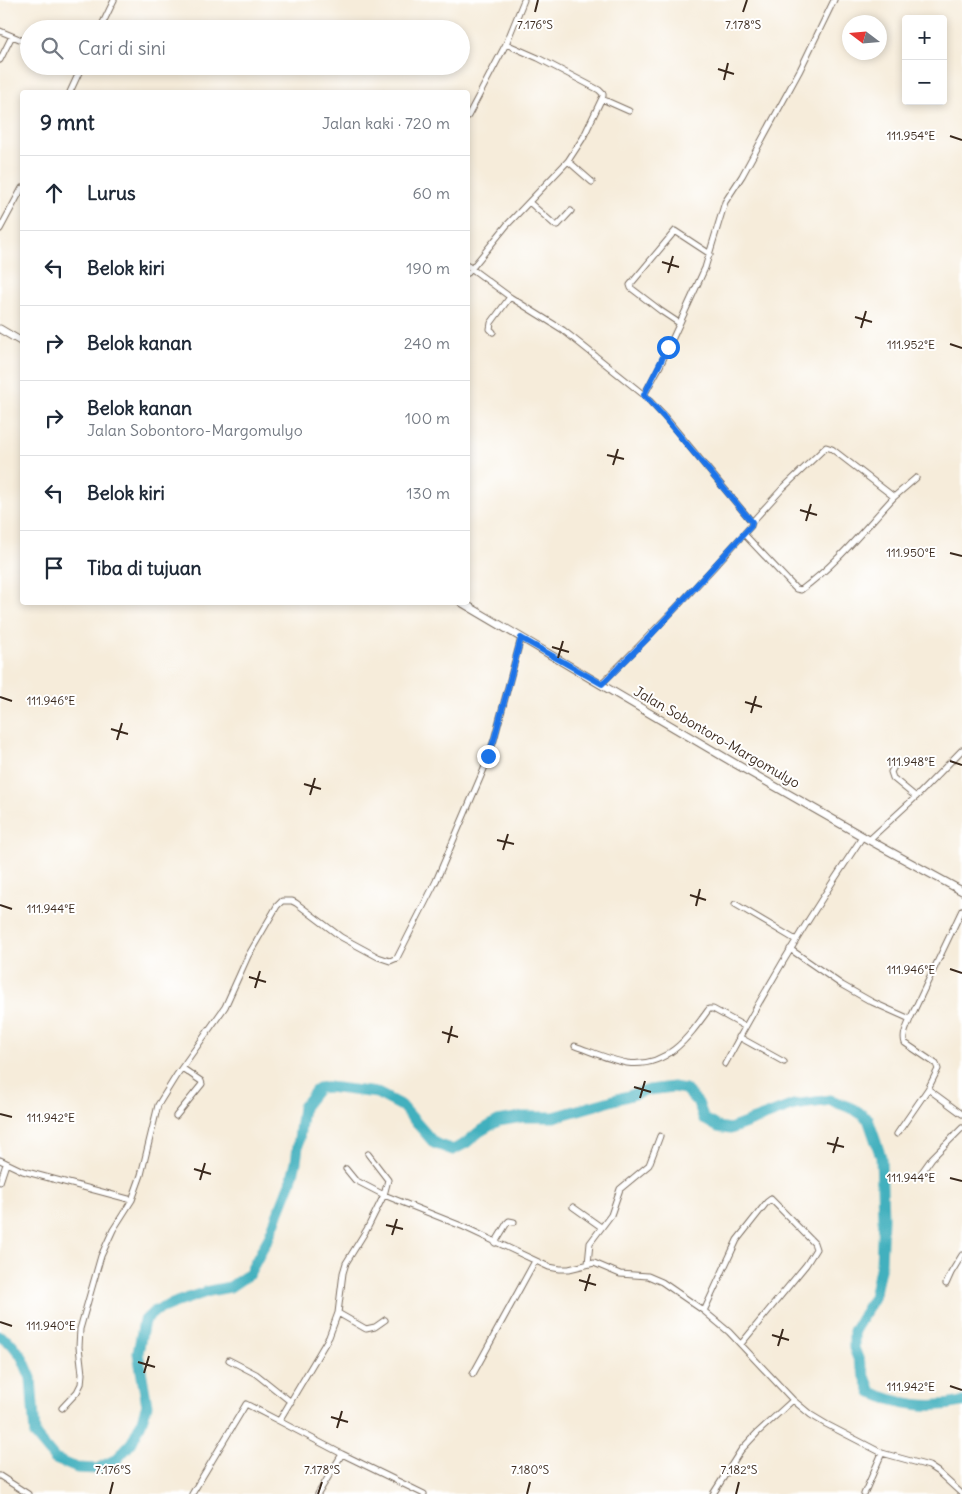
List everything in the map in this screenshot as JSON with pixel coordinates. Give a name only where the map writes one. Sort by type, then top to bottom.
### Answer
[{"type":"street","points":[[104,20],[114,0]]},
{"type":"street","points":[[470,112],[506,44],[524,0]]},
{"type":"street","points":[[644,395],[660,366],[710,254],[725,202],[742,176],[800,70],[834,0]]},
{"type":"street","points":[[0,31],[20,39]]},
{"type":"street","points":[[0,60],[12,36]]},
{"type":"street","points":[[470,268],[568,161],[583,138],[603,94],[600,90],[538,58],[506,44]]},
{"type":"street","points":[[71,90],[77,75]]},
{"type":"street","points":[[602,99],[629,111]]},
{"type":"street","points":[[568,161],[592,182]]},
{"type":"street","points":[[0,229],[20,192]]},
{"type":"street","points":[[529,202],[555,225],[558,225],[571,211]]},
{"type":"street","points":[[679,323],[631,288],[630,285],[675,231],[710,254]]},
{"type":"street","points":[[470,270],[563,330],[644,395],[752,522]]},
{"type":"street","points":[[493,332],[489,326],[510,296]]},
{"type":"street","points":[[0,329],[20,341]]},
{"type":"street","points":[[602,684],[649,637],[744,534],[752,522],[783,488],[826,447],[894,497]]},
{"type":"street","points":[[744,534],[794,587],[800,590],[817,578],[846,550],[894,497],[916,478]]},
{"type":"street","name":"Jalan Sobontoro-Margomulyo","points":[[466,605],[734,762],[962,891]]},
{"type":"street","points":[[62,1408],[77,1392],[81,1384],[79,1334],[101,1256],[113,1230],[132,1200],[141,1175],[158,1105],[225,1007],[251,950],[277,906],[282,901],[296,903],[341,937],[378,956],[390,961],[397,958],[436,881],[484,769],[494,740],[521,638]]},
{"type":"street","points":[[724,1064],[790,948],[866,838],[916,797],[962,750]]},
{"type":"street","points":[[896,765],[891,772],[893,778],[916,797]]},
{"type":"street","points":[[736,904],[796,940]]},
{"type":"street","points":[[897,1134],[928,1090],[938,1070],[937,1066],[905,1043],[904,1034],[962,910]]},
{"type":"street","points":[[790,948],[842,985],[872,1002],[910,1019]]},
{"type":"street","points":[[575,1046],[625,1062],[654,1061],[668,1055],[688,1037],[710,1009],[744,1026]]},
{"type":"street","points":[[739,1037],[784,1062]]},
{"type":"street","points":[[176,1116],[202,1084],[201,1081],[182,1068]]},
{"type":"street","points":[[928,1090],[962,1114]]},
{"type":"street","points":[[922,1172],[932,1158],[962,1128]]},
{"type":"street","points":[[588,1264],[590,1245],[601,1227],[612,1215],[620,1188],[649,1165],[660,1136]]},
{"type":"street","points":[[279,1421],[325,1346],[332,1331],[338,1313],[344,1267],[368,1230],[384,1195],[388,1180],[368,1154]]},
{"type":"street","points":[[0,1160],[23,1172],[132,1200]]},
{"type":"street","points":[[0,1182],[6,1164]]},
{"type":"street","points":[[346,1169],[355,1180],[384,1195],[464,1227],[549,1267],[560,1269],[578,1268],[588,1264],[596,1264],[625,1275],[642,1275],[662,1282],[704,1311],[741,1344],[793,1400],[819,1420],[882,1453],[929,1466],[962,1494]]},
{"type":"street","points":[[704,1311],[737,1240],[767,1202],[772,1200],[814,1243],[816,1249],[801,1272],[741,1344]]},
{"type":"street","points":[[573,1207],[601,1227]]},
{"type":"street","points":[[495,1243],[507,1223],[509,1221],[514,1222]]},
{"type":"street","points":[[946,1284],[962,1255]]},
{"type":"street","points":[[473,1374],[535,1261]]},
{"type":"street","points":[[338,1313],[368,1329],[375,1327],[385,1320]]},
{"type":"street","points":[[229,1360],[256,1374],[291,1402]]},
{"type":"street","points":[[713,1494],[741,1450],[757,1432],[793,1400]]},
{"type":"street","points":[[192,1494],[246,1404],[424,1494]]},
{"type":"street","points":[[864,1494],[882,1453]]},
{"type":"street","points":[[318,1494],[342,1454]]},
{"type":"street","points":[[0,1476],[28,1494]]},
{"type":"waterway","points":[[0,1336],[12,1344],[22,1357],[31,1378],[35,1435],[55,1459],[77,1468],[97,1469],[117,1459],[132,1442],[147,1405],[138,1353],[144,1321],[155,1311],[209,1291],[230,1287],[249,1274],[268,1239],[291,1181],[296,1162],[303,1107],[318,1088],[328,1087],[377,1093],[402,1106],[434,1143],[453,1150],[498,1121],[522,1117],[554,1117],[649,1090],[673,1087],[685,1089],[698,1103],[704,1119],[718,1127],[730,1129],[794,1105],[830,1100],[854,1109],[868,1119],[881,1157],[883,1218],[881,1264],[874,1297],[854,1331],[854,1348],[871,1392],[893,1400],[916,1405],[962,1402]]},
{"type":"route","points":[[488,756],[521,638],[602,684],[649,637],[751,526],[752,522],[644,395],[668,347]]}]
